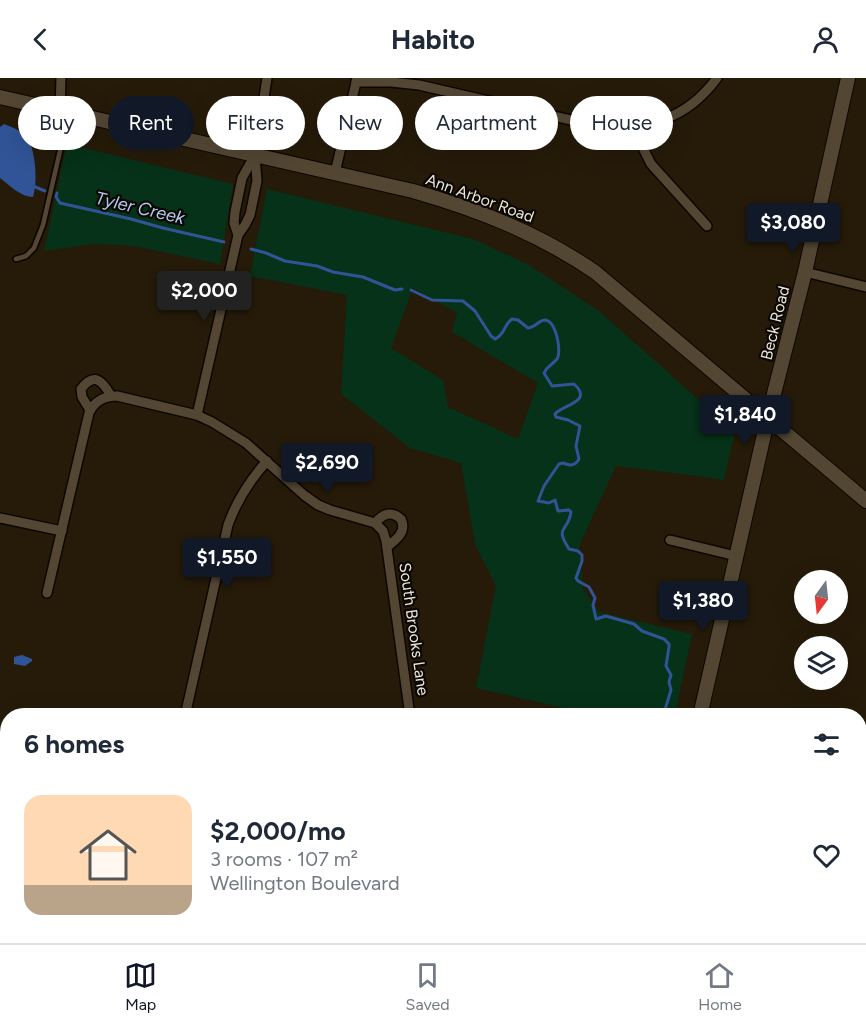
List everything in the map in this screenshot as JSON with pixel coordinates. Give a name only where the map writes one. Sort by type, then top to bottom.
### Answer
[{"type":"main road","name":"Beck Road","points":[[702,708],[768,417],[805,272],[848,78]]},
{"type":"main road","name":"Ann Arbor Road","points":[[0,97],[18,101]]},
{"type":"main road","name":"Ann Arbor Road","points":[[96,119],[413,191],[466,207],[510,224],[559,249],[595,272],[866,501]]},
{"type":"street","points":[[61,78],[63,96]]},
{"type":"street","points":[[197,415],[238,235],[250,215],[257,181],[255,154],[267,78]]},
{"type":"street","points":[[673,115],[687,108],[706,92],[717,78]]},
{"type":"street","points":[[335,173],[356,80],[419,85],[570,120]]},
{"type":"street","points":[[644,150],[651,164],[707,226]]},
{"type":"street","points":[[238,235],[234,223],[242,178],[255,154]]},
{"type":"street","points":[[805,272],[866,287]]},
{"type":"street","points":[[47,593],[90,410],[99,400],[111,396],[100,381],[94,379],[87,381],[81,389],[82,397],[90,410]]},
{"type":"street","name":"South Brooks Lane","points":[[111,396],[197,415],[213,422],[237,436],[318,505],[375,523],[383,531],[409,708]]},
{"type":"street","points":[[187,708],[228,525],[244,489],[267,460]]},
{"type":"street","name":"South Brooks Lane","points":[[375,523],[381,516],[389,514],[398,516],[403,522],[401,534],[387,547]]},
{"type":"street","points":[[0,518],[62,531]]},
{"type":"street","points":[[670,540],[736,556]]},
{"type":"lane","points":[[16,259],[26,256],[34,248],[43,225],[57,150]]},
{"type":"green space","points":[[66,150],[92,150],[233,184],[220,264],[134,246],[93,244],[44,251]]},
{"type":"green space","points":[[267,189],[473,239],[529,265],[599,311],[735,432],[724,480],[616,466],[579,546],[583,589],[599,612],[692,634],[676,708],[564,708],[476,688],[496,586],[475,544],[461,463],[410,448],[341,394],[347,295],[250,276]],"holes":[[[413,288],[457,313],[452,332],[538,383],[518,439],[448,407],[443,380],[391,348]]]},
{"type":"water","points":[[4,124],[18,130],[18,150],[33,150],[36,174],[33,197],[20,193],[0,178],[0,127]]},
{"type":"water","points":[[22,655],[32,661],[25,666],[14,664],[14,657]]},
{"type":"waterway","name":"Tyler Creek","points":[[33,186],[45,191]]},
{"type":"waterway","name":"Tyler Creek","points":[[57,193],[56,197],[60,203],[224,242]]},
{"type":"waterway","name":"Tyler Creek","points":[[251,249],[285,261],[363,277],[395,290],[402,289]]},
{"type":"waterway","name":"Tyler Creek","points":[[411,290],[432,300],[463,301],[475,311],[495,339],[501,335],[512,319],[518,320],[528,328],[545,320],[552,325],[559,350],[557,359],[544,373],[552,386],[574,384],[579,390],[579,399],[555,414],[556,417],[580,426],[576,446],[579,459],[572,465],[559,464],[544,486],[538,501],[549,503],[555,500],[558,511],[569,510],[571,512],[562,532],[569,549],[578,551],[582,555],[576,578],[589,587],[595,598],[593,605],[596,619],[606,616],[634,624],[642,631],[664,639],[669,644],[666,666],[671,675],[669,682],[671,690],[665,708]]}]
